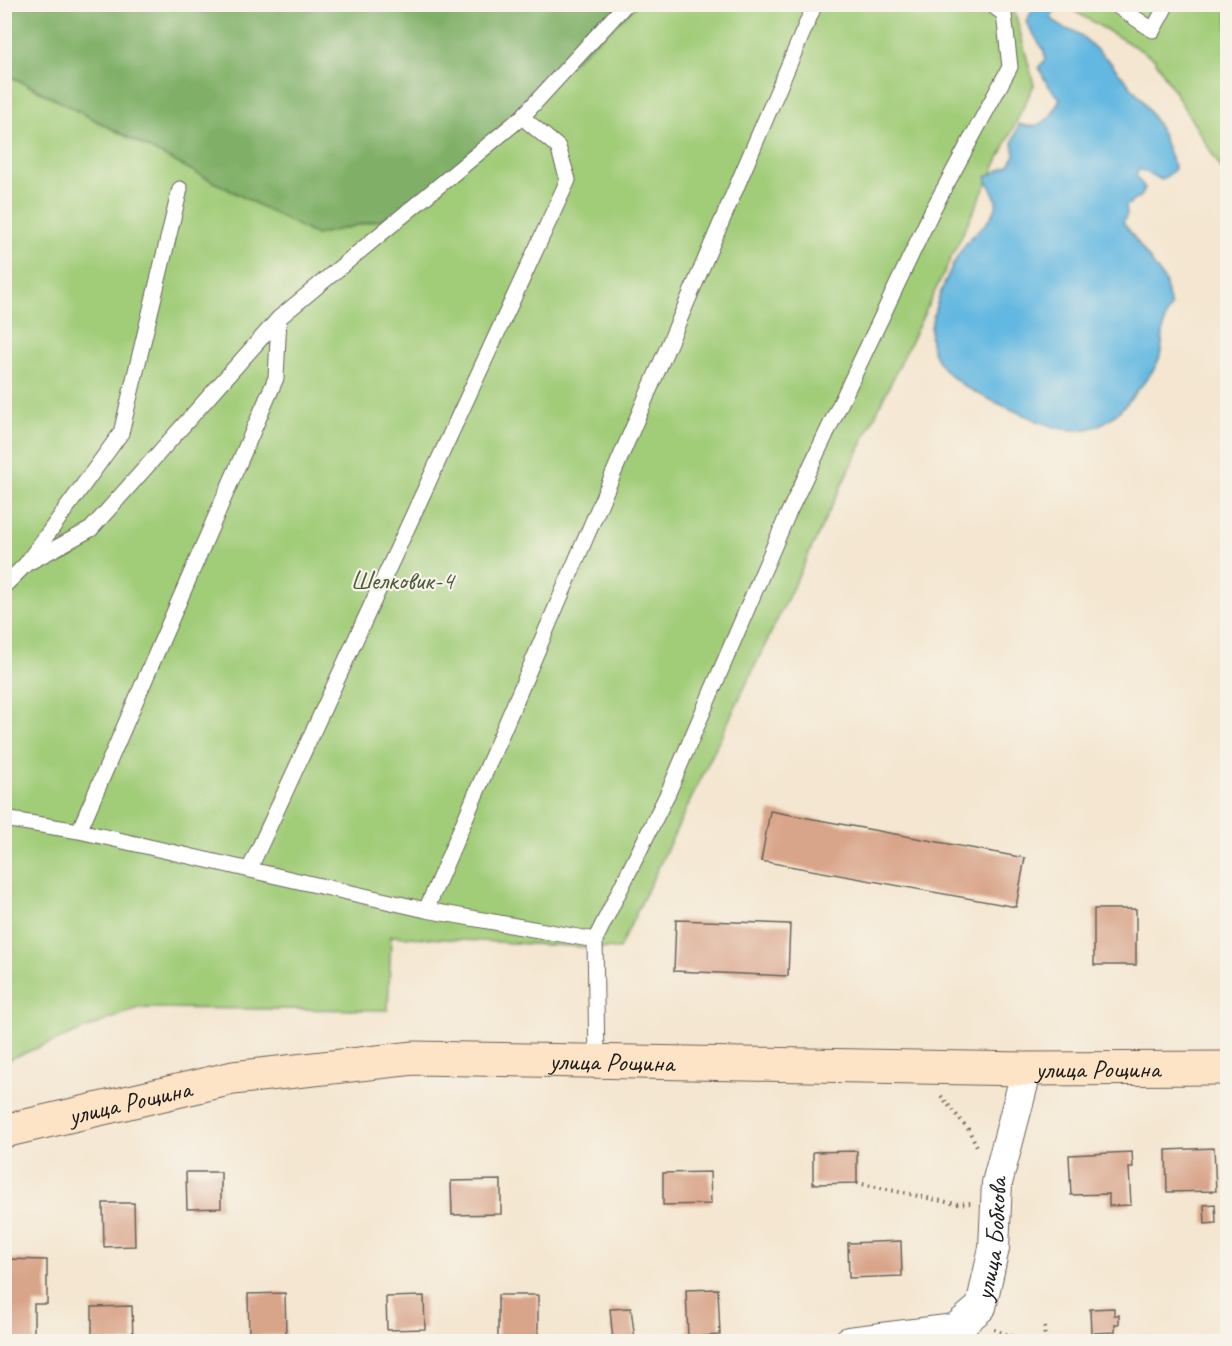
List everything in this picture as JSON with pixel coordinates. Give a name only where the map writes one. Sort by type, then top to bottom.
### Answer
[{"type":"street","name":"улица Рощина","points":[[4,1131],[233,1078],[414,1058],[597,1059],[1027,1069],[1227,1068]]},
{"type":"street","name":"улица Бобкова","points":[[849,1341],[955,1329],[981,1306],[994,1248],[996,1193],[1027,1069]]},
{"type":"lane","points":[[26,564],[91,529],[279,318],[522,117],[626,4]]},
{"type":"lane","points":[[426,910],[815,4]]},
{"type":"lane","points":[[597,1059],[596,940],[668,793],[787,516],[933,208],[1010,68],[1004,14],[991,4]]},
{"type":"lane","points":[[1114,4],[1153,30],[1167,4]]},
{"type":"lane","points":[[249,870],[568,180],[558,147],[522,117]]},
{"type":"lane","points":[[4,586],[26,564],[121,433],[180,189]]},
{"type":"lane","points":[[79,831],[276,378],[279,318]]},
{"type":"lane","points":[[4,819],[79,831],[426,910],[596,940]]},
{"type":"path","points":[[857,1183],[956,1204],[996,1193],[968,1129],[940,1095]]},
{"type":"path","points":[[1044,1327],[1045,1341]]},
{"type":"green space","points":[[4,5],[637,5],[400,215],[316,235],[5,73]]},
{"type":"green space","name":"Шелковик-4","points":[[637,5],[1013,5],[1034,85],[619,949],[391,936],[388,1010],[138,1008],[5,1061],[4,73],[316,235],[400,215]]},
{"type":"green space","points":[[1064,5],[1227,5],[1227,178],[1154,58]]},
{"type":"water","points":[[1036,4],[1057,8],[1050,17],[1064,29],[1072,30],[1082,36],[1109,61],[1141,98],[1160,129],[1175,169],[1162,180],[1139,169],[1136,176],[1145,188],[1142,195],[1126,206],[1127,214],[1123,222],[1165,281],[1171,307],[1165,319],[1159,359],[1147,379],[1118,413],[1088,429],[1073,430],[1041,422],[972,391],[952,377],[937,359],[932,348],[932,323],[935,309],[947,278],[967,242],[988,221],[996,207],[995,196],[986,177],[1009,165],[1015,155],[1013,142],[1019,124],[1034,126],[1045,121],[1054,111],[1060,98],[1041,72],[1039,67],[1045,60],[1044,51],[1026,22]]},
{"type":"building","points":[[770,811],[1025,858],[1016,907],[761,861]]},
{"type":"building","points":[[1094,909],[1136,909],[1136,965],[1094,965]]},
{"type":"building","points":[[676,920],[790,924],[788,976],[674,971]]},
{"type":"building","points":[[1214,1148],[1216,1191],[1167,1192],[1166,1150]]},
{"type":"building","points":[[857,1151],[857,1183],[813,1184],[813,1152]]},
{"type":"building","points":[[1132,1152],[1133,1168],[1129,1168],[1131,1205],[1109,1206],[1109,1194],[1071,1195],[1069,1155]]},
{"type":"building","points":[[186,1172],[221,1172],[221,1208],[187,1209]]},
{"type":"building","points":[[710,1172],[711,1204],[663,1205],[663,1173]]},
{"type":"building","points":[[501,1180],[501,1214],[452,1215],[451,1181]]},
{"type":"building","points":[[103,1203],[134,1203],[135,1246],[104,1247]]},
{"type":"building","points":[[1215,1204],[1216,1223],[1205,1224],[1204,1205]]},
{"type":"building","points":[[901,1241],[902,1276],[849,1278],[848,1243]]},
{"type":"building","points":[[4,1259],[47,1260],[47,1304],[34,1304],[34,1342],[4,1342]]},
{"type":"building","points":[[718,1289],[720,1335],[688,1337],[686,1290]]},
{"type":"building","points":[[285,1293],[286,1335],[249,1336],[248,1294]]},
{"type":"building","points":[[498,1295],[538,1295],[538,1342],[498,1342]]},
{"type":"building","points":[[424,1296],[425,1329],[387,1330],[386,1297]]},
{"type":"building","points":[[132,1306],[133,1342],[92,1342],[92,1307]]},
{"type":"building","points":[[631,1308],[635,1340],[613,1341],[610,1309]]},
{"type":"building","points":[[1114,1308],[1114,1315],[1119,1315],[1119,1324],[1115,1324],[1115,1332],[1091,1333],[1090,1309]]}]
